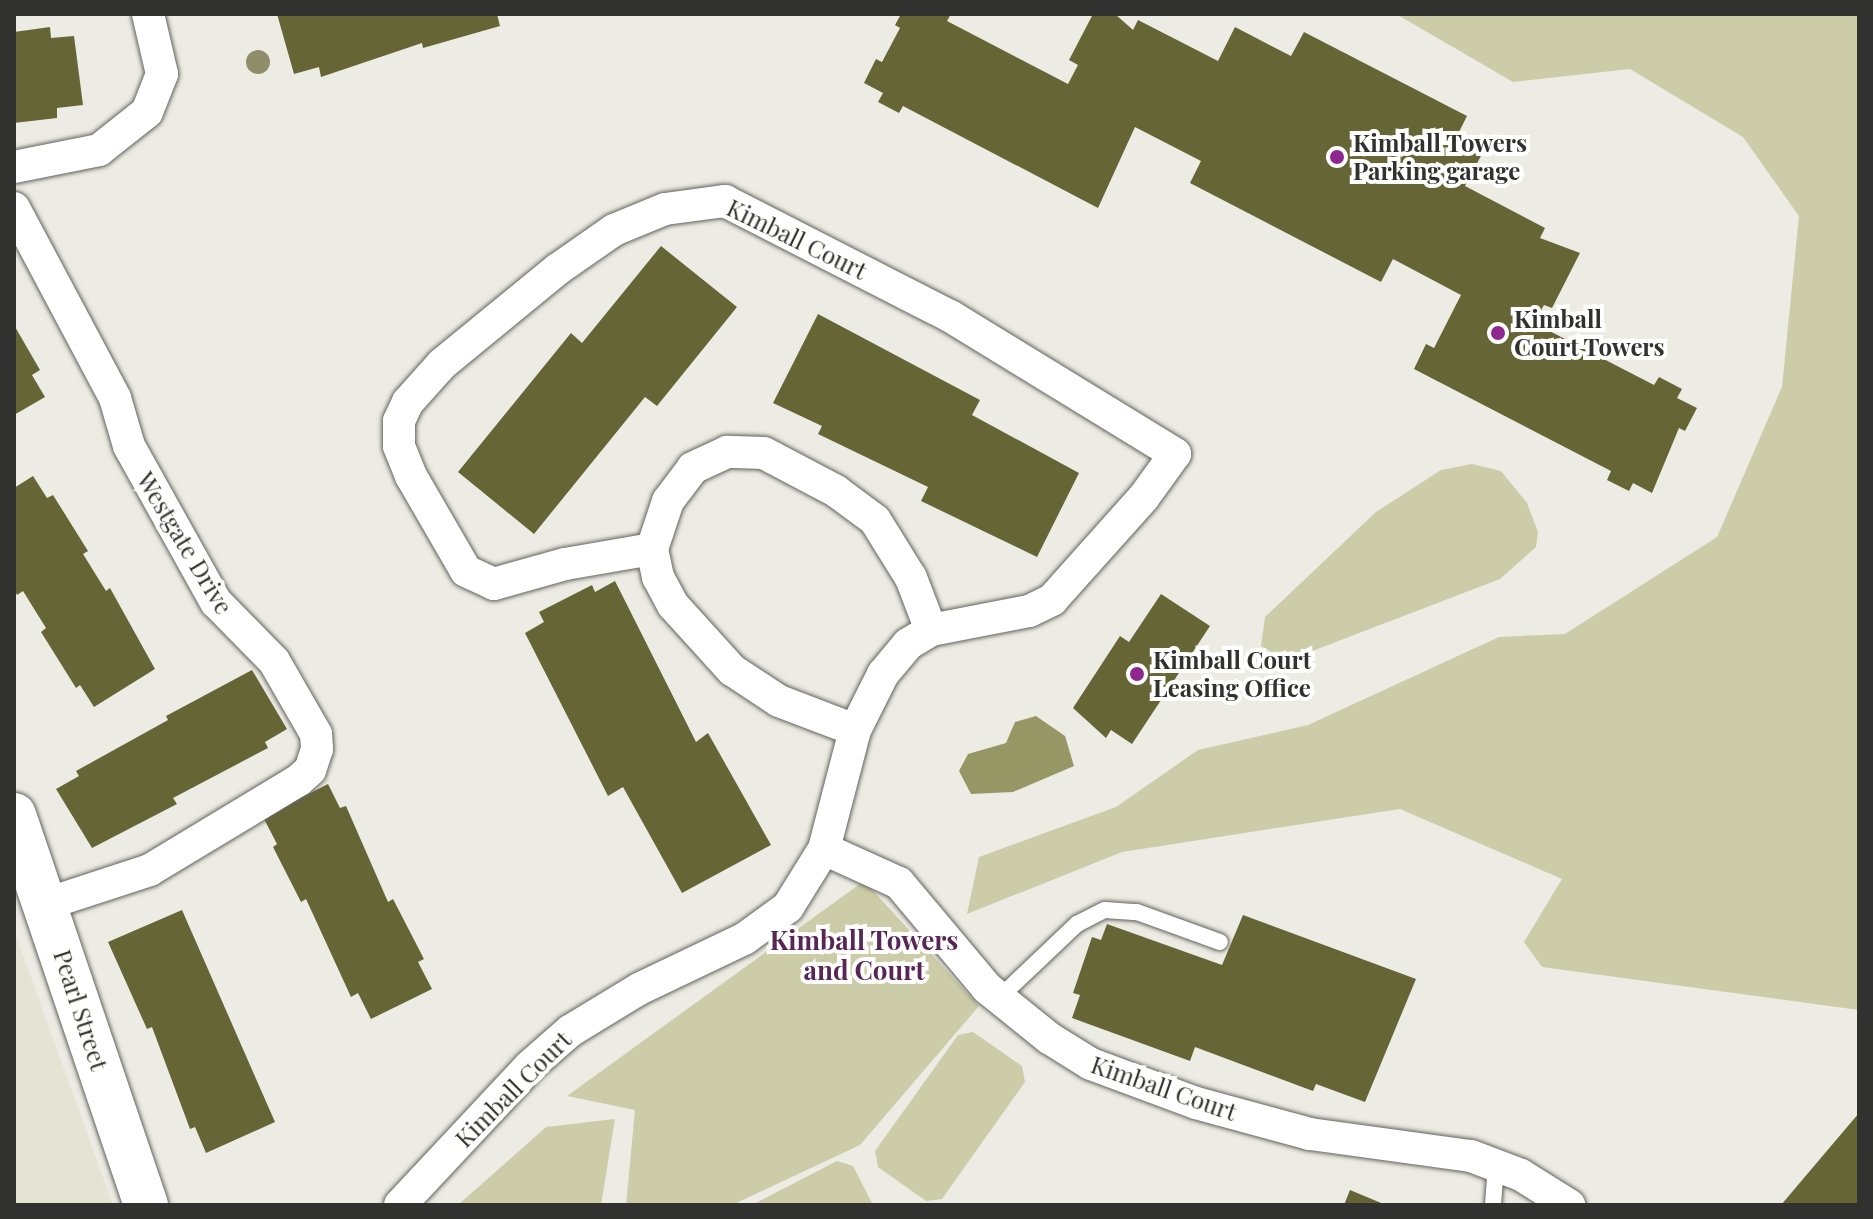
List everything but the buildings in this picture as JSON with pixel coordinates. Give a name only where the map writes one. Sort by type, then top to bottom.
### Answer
[{"type":"street","points":[[14,167],[99,150],[147,112],[162,74],[148,14]]},
{"type":"street","name":"Kimball Court","points":[[400,1205],[549,1047],[639,989],[765,927],[801,892],[824,849],[855,730],[883,674],[908,644],[931,630],[1029,611],[1052,600],[1147,494],[1175,454],[964,324],[725,201],[639,217],[584,250],[442,364],[408,402],[399,421],[399,446],[411,476],[466,571],[477,580],[501,583],[565,564],[652,549]]},
{"type":"street","name":"Westgate Drive","points":[[14,208],[115,398],[129,446],[178,534],[225,615],[274,661],[316,734],[317,749],[314,763],[299,780],[150,870],[46,904]]},
{"type":"street","points":[[855,730],[779,701],[732,670],[673,605],[655,569],[652,549],[668,501],[693,468],[727,452],[764,453],[836,491],[875,520],[904,565],[931,630]]},
{"type":"street","name":"Pearl Street","points":[[14,815],[146,1205]]},
{"type":"street","name":"Kimball Court","points":[[824,849],[902,886],[999,998],[1080,1059],[1196,1103],[1333,1139],[1432,1149],[1496,1164],[1569,1205]]},
{"type":"lane","points":[[999,998],[1077,924],[1105,910],[1127,909],[1220,942]]},
{"type":"lane","points":[[1493,1205],[1496,1164]]},
{"type":"shaded area","points":[[1396,14],[1859,14],[1859,1010],[1542,967],[1524,942],[1562,879],[1400,809],[1122,852],[967,914],[979,857],[1116,807],[1198,750],[1308,725],[1499,637],[1565,634],[1717,537],[1782,387],[1799,216],[1743,137],[1630,69],[1513,82]]},
{"type":"shaded area","points":[[1472,464],[1501,471],[1527,503],[1538,532],[1536,547],[1500,579],[1315,650],[1276,655],[1261,646],[1265,617],[1376,512],[1441,470]]},
{"type":"shaded area","points":[[1036,716],[1065,736],[1074,766],[1013,792],[971,794],[959,771],[968,754],[1006,743],[1015,722]]},
{"type":"shaded area","points":[[864,881],[979,1006],[860,1145],[732,1205],[626,1205],[635,1110],[567,1096]]},
{"type":"shaded area","points":[[14,930],[113,1205],[14,1205]]},
{"type":"shaded area","points":[[973,1032],[1022,1066],[1025,1082],[942,1199],[926,1201],[878,1167],[875,1151],[958,1035]]},
{"type":"shaded area","points":[[615,1119],[601,1205],[458,1205],[546,1127]]},
{"type":"shaded area","points":[[837,1161],[853,1166],[873,1205],[752,1205]]},
{"type":"place","name":"Kimball Towers Parking garage","points":[[1337,157]]},
{"type":"place","name":"Kimball Court Towers","points":[[1498,333]]},
{"type":"place","name":"Kimball Court Leasing Office","points":[[1137,674]]},
{"type":"district","name":"Kimball Towers and Court","points":[[864,955]]}]
